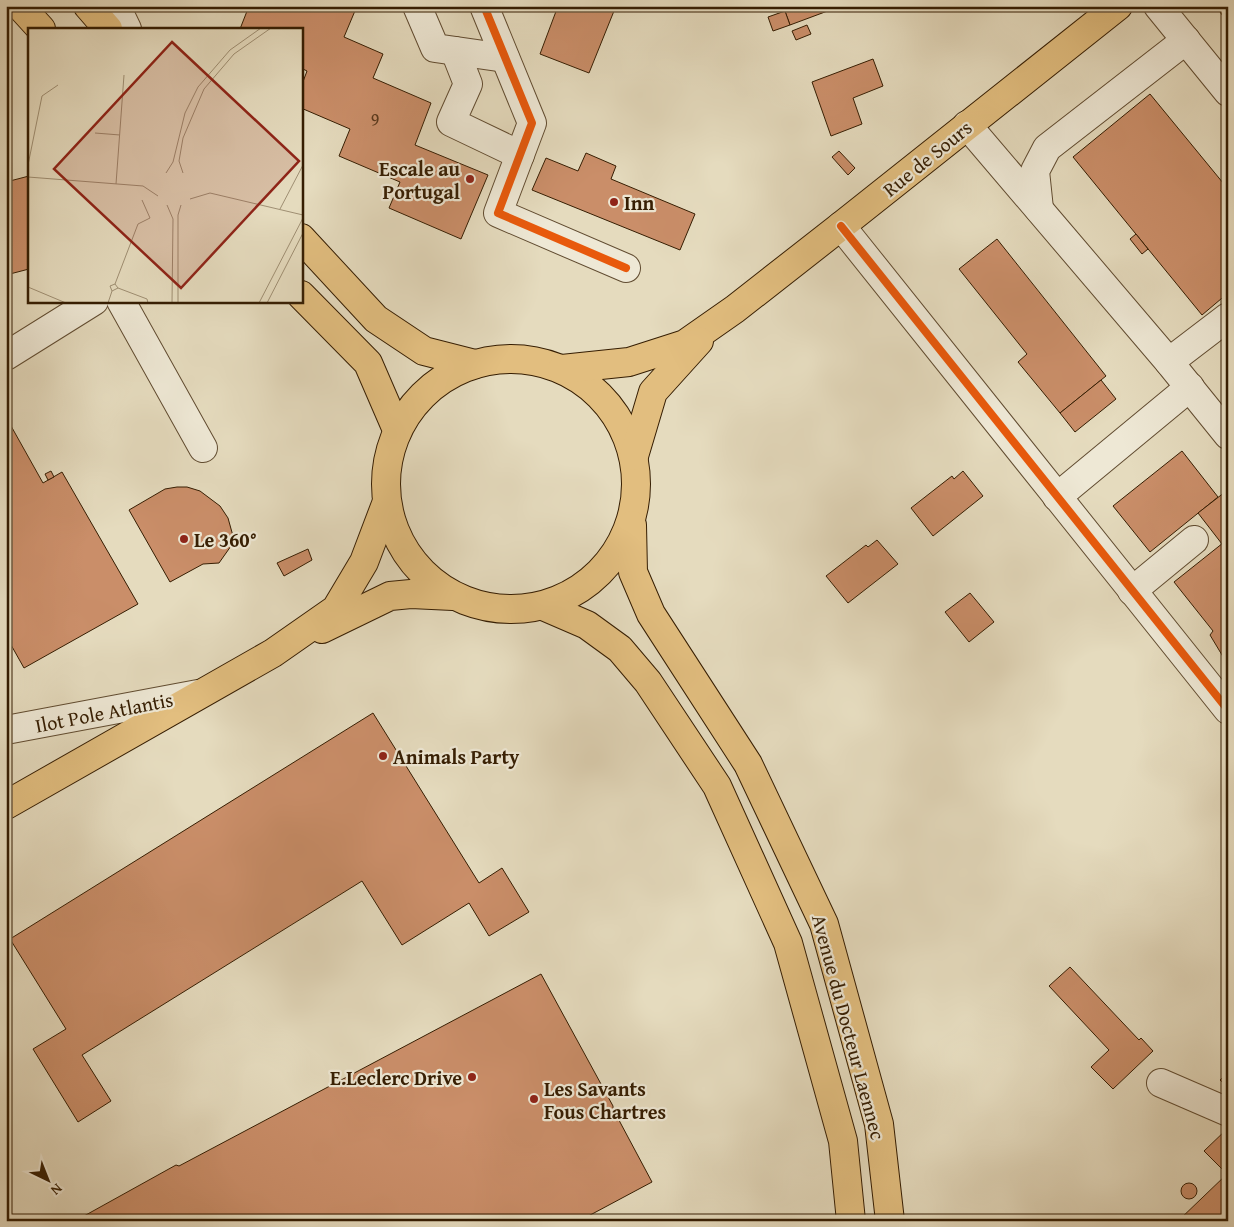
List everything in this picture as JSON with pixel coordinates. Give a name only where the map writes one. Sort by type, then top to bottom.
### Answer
[{"type":"main road","points":[[20,6],[40,28]]},
{"type":"main road","points":[[88,6],[107,28]]},
{"type":"main road","name":"Rue de Sours","points":[[735,309],[1118,6]]},
{"type":"main road","points":[[302,239],[376,319],[424,351],[475,364]]},
{"type":"main road","points":[[302,296],[368,363],[397,430]]},
{"type":"main road","points":[[562,369],[629,362],[685,344],[735,309]]},
{"type":"main road","points":[[634,456],[653,392],[695,344],[735,309]]},
{"type":"main road","points":[[504,358],[534,360],[562,369],[587,384],[608,404],[624,429],[634,456],[637,489],[631,521],[612,559],[582,588],[543,606],[513,610],[490,608],[482,607],[453,596],[421,573],[398,541],[386,504],[386,466],[397,430],[416,400],[443,378],[475,364],[504,358]]},
{"type":"main road","points":[[6,806],[273,652],[336,609],[364,562],[386,504]]},
{"type":"main road","name":"Avenue du Docteur Laennec","points":[[631,521],[633,572],[651,614],[748,764],[824,924],[879,1124],[890,1221]]},
{"type":"main road","points":[[273,652],[390,596],[411,594],[453,596]]},
{"type":"main road","name":"Avenue du Docteur Laennec","points":[[543,606],[587,625],[620,649],[648,682],[717,786],[788,944],[842,1141],[851,1221]]},
{"type":"street","points":[[116,6],[127,28]]},
{"type":"street","points":[[417,6],[434,48],[505,58]]},
{"type":"street","points":[[484,6],[532,123],[498,213],[626,268]]},
{"type":"street","points":[[1158,6],[1228,92]]},
{"type":"street","points":[[1039,209],[1034,171],[1047,148],[1186,40]]},
{"type":"street","points":[[455,51],[468,84],[451,122],[520,155]]},
{"type":"street","points":[[967,126],[1169,362],[1228,435]]},
{"type":"street","points":[[841,226],[1228,710]]},
{"type":"street","points":[[6,356],[92,302]]},
{"type":"street","points":[[122,302],[203,448]]},
{"type":"street","points":[[1169,362],[1228,317]]},
{"type":"street","points":[[1056,496],[1190,387]]},
{"type":"street","points":[[1132,591],[1194,540]]},
{"type":"street","name":"Ilot Pole Atlantis","points":[[6,730],[202,694]]},
{"type":"street","points":[[1161,1083],[1228,1112]]},
{"type":"building","points":[[249,6],[357,6],[344,37],[383,54],[373,78],[431,103],[415,145],[488,175],[461,239],[389,208],[400,182],[339,156],[350,129],[302,108],[302,84],[307,71],[302,68],[302,28],[240,28]]},
{"type":"building","points":[[558,6],[616,6],[589,73],[540,54]]},
{"type":"building","points":[[783,6],[841,6],[790,25]]},
{"type":"building","points":[[1228,6],[1228,23],[1220,12]]},
{"type":"building","points":[[785,11],[790,25],[773,31],[768,17]]},
{"type":"building","points":[[807,25],[811,34],[796,40],[792,31]]},
{"type":"building","points":[[873,59],[883,86],[853,98],[862,124],[831,136],[812,82]]},
{"type":"building","points":[[1150,94],[1228,189],[1228,293],[1202,315],[1073,157]]},
{"type":"building","points":[[839,151],[855,168],[848,175],[832,157]]},
{"type":"building","name":"Inn","points":[[586,153],[616,166],[611,179],[695,214],[680,250],[532,190],[546,158],[578,171]]},
{"type":"building","points":[[28,176],[28,269],[6,275],[6,182]]},
{"type":"building","points":[[1136,234],[1148,249],[1142,254],[1130,239]]},
{"type":"building","points":[[997,239],[1106,376],[1060,413],[1018,362],[1027,354],[959,269]]},
{"type":"building","points":[[1101,380],[1116,399],[1075,432],[1060,413]]},
{"type":"building","points":[[6,417],[43,483],[62,472],[138,604],[24,668],[6,636]]},
{"type":"building","points":[[1182,451],[1218,497],[1150,552],[1113,506]]},
{"type":"building","points":[[51,471],[54,477],[48,480],[45,474]]},
{"type":"building","points":[[963,471],[983,496],[933,536],[911,508],[952,476],[954,479]]},
{"type":"building","points":[[187,487],[200,491],[220,506],[228,518],[233,536],[231,546],[219,563],[203,564],[170,582],[129,510],[165,489]]},
{"type":"building","points":[[1225,492],[1228,496],[1228,539],[1222,544],[1198,513]]},
{"type":"building","points":[[1228,539],[1228,665],[1210,635],[1213,631],[1174,582]]},
{"type":"building","points":[[877,540],[898,564],[848,603],[826,576],[866,545],[868,547]]},
{"type":"building","points":[[308,549],[312,560],[284,576],[277,563]]},
{"type":"building","points":[[970,593],[994,622],[969,642],[945,612]]},
{"type":"building","points":[[373,713],[479,883],[502,868],[529,912],[489,936],[469,903],[402,945],[362,881],[82,1055],[111,1101],[78,1122],[33,1049],[66,1029],[10,939]]},
{"type":"building","points":[[1070,967],[1139,1040],[1141,1038],[1153,1051],[1113,1089],[1091,1067],[1109,1050],[1049,986]]},
{"type":"building","name":"E.Leclerc Drive","points":[[541,974],[652,1182],[579,1221],[75,1221],[176,1165],[179,1166]]},
{"type":"building","points":[[1228,1074],[1228,1088],[1220,1080]]},
{"type":"building","points":[[1228,1128],[1228,1173],[1227,1174],[1204,1151]]},
{"type":"building","points":[[1227,1174],[1228,1221],[1178,1221]]},
{"type":"building","points":[[1186,1183],[1192,1183],[1197,1188],[1195,1197],[1186,1199],[1181,1194],[1181,1188]]},
{"type":"cycle path","points":[[484,6],[532,123],[498,213],[626,268]]},
{"type":"cycle path","points":[[841,226],[1228,710]]},
{"type":"place","name":"Escale au Portugal","points":[[470,179]]},
{"type":"place","name":"Inn","points":[[614,202]]},
{"type":"place","name":"Le 360°","points":[[184,539]]},
{"type":"place","name":"Animals Party","points":[[383,756]]},
{"type":"place","name":"E.Leclerc Drive","points":[[472,1077]]},
{"type":"place","name":"Les Savants Fous Chartres","points":[[534,1099]]}]
